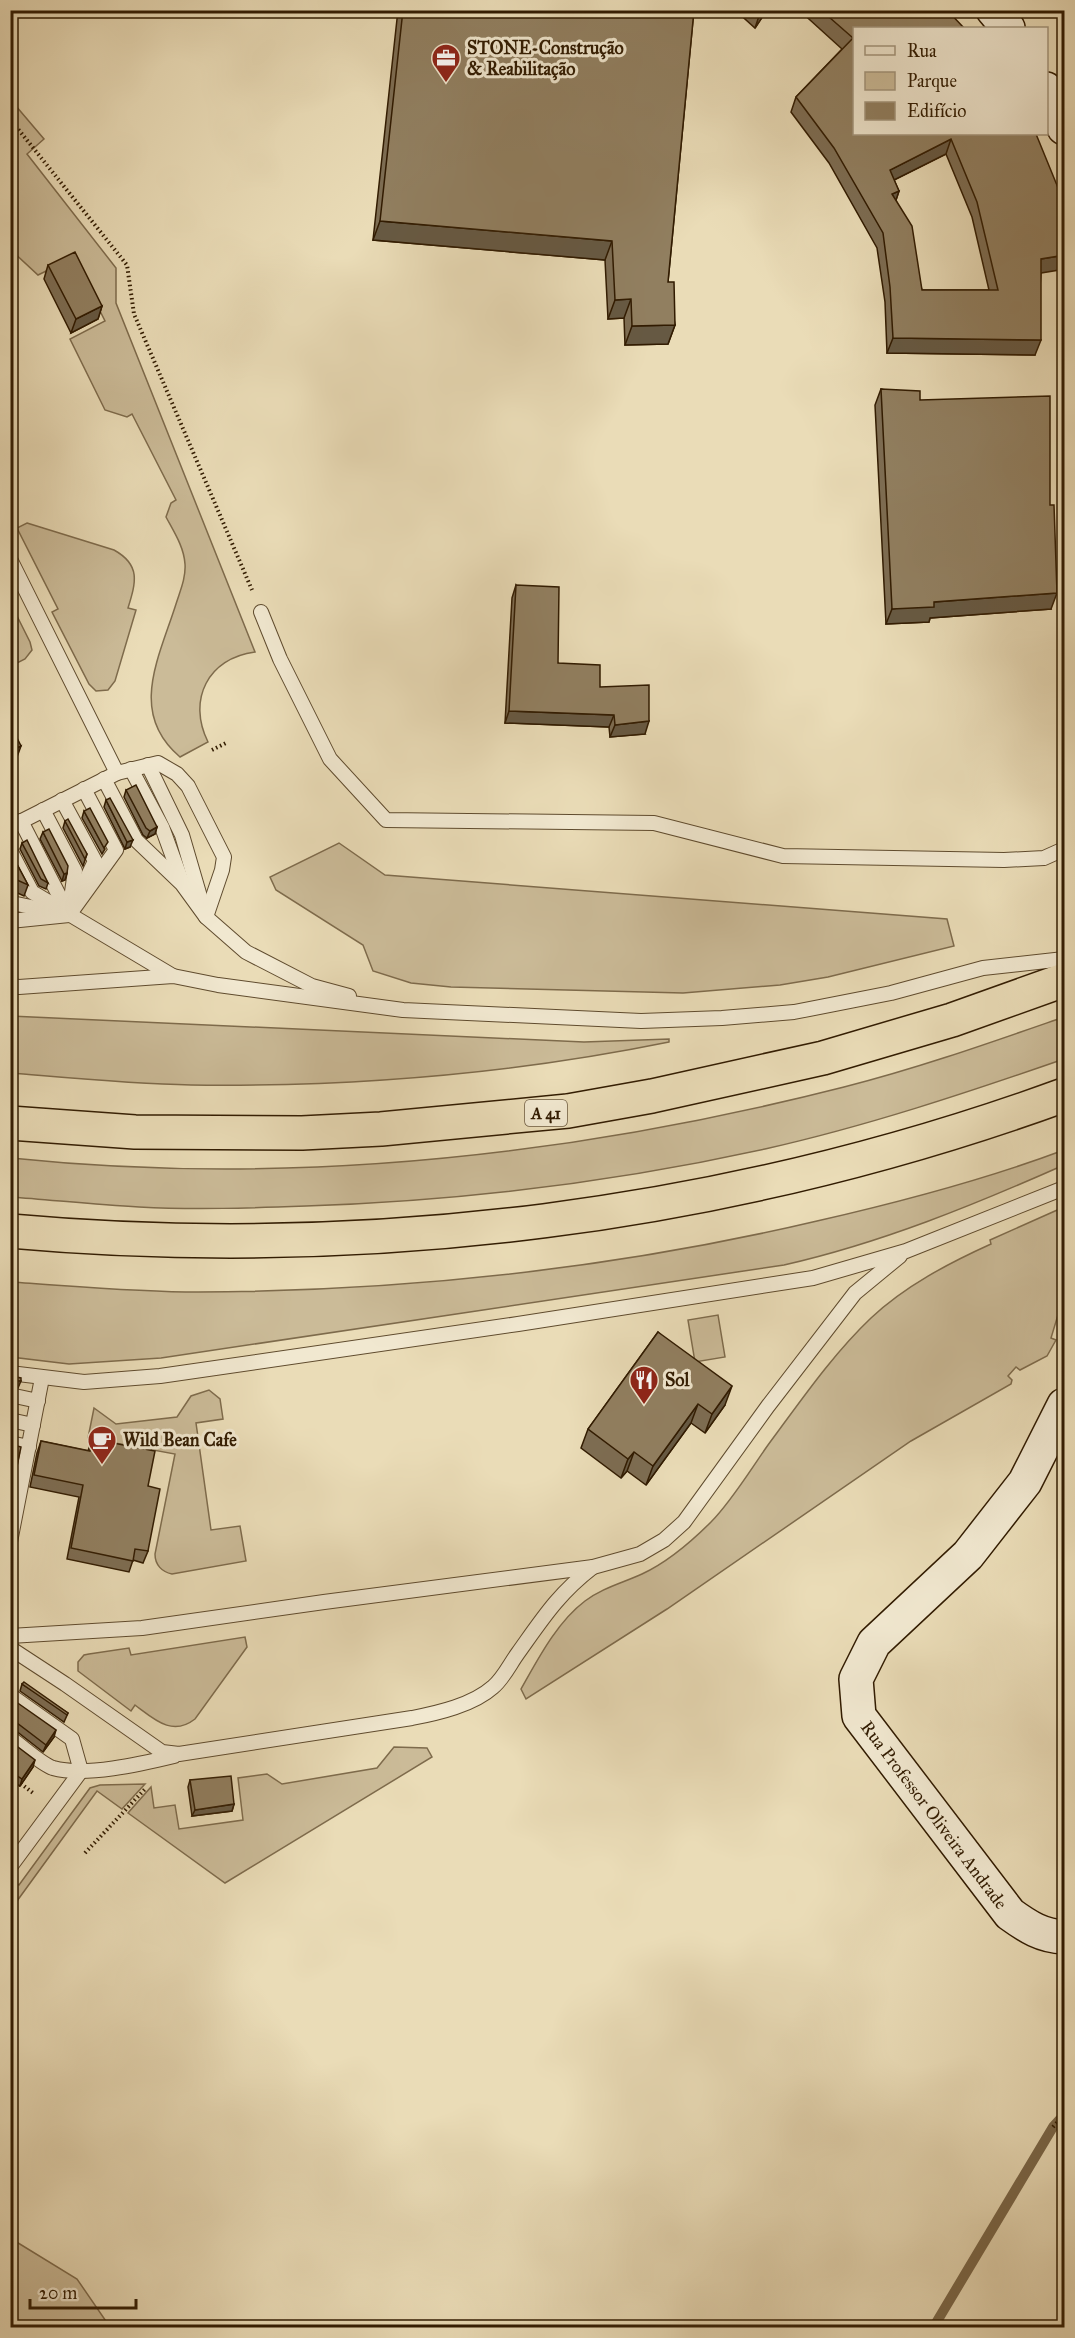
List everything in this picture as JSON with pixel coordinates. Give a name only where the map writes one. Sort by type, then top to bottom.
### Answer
[{"type":"highway","name":"A 41","points":[[10,1123],[135,1132],[302,1133],[434,1125],[568,1111],[674,1092],[823,1058],[952,1020],[1065,980]]},
{"type":"highway","points":[[10,1231],[131,1240],[223,1242],[350,1238],[525,1224],[597,1214],[748,1187],[952,1134],[1065,1095]]},
{"type":"street","points":[[993,10],[1007,27]]},
{"type":"street","points":[[1048,91],[1065,128]]},
{"type":"street","name":"Rua Professor Oliveira Andrade","points":[[1065,1406],[1025,1482],[968,1555],[874,1643],[856,1679],[859,1716],[1010,1914],[1029,1928],[1050,1936],[1065,1937]]},
{"type":"lane","points":[[10,559],[110,776],[136,840],[182,884],[206,917],[246,952],[312,986],[403,1010]]},
{"type":"lane","points":[[261,612],[280,659],[330,759],[386,820],[654,823],[783,856],[1004,860],[1044,858],[1065,849]]},
{"type":"lane","points":[[69,915],[16,824],[110,776],[158,763],[177,774],[188,786],[224,857],[222,870],[206,917]]},
{"type":"lane","points":[[148,765],[182,835],[206,917]]},
{"type":"lane","points":[[131,769],[162,827],[182,884]]},
{"type":"lane","points":[[10,921],[69,915],[116,850],[84,789]]},
{"type":"lane","points":[[62,800],[94,861],[69,915]]},
{"type":"lane","points":[[43,810],[75,871],[69,915]]},
{"type":"lane","points":[[10,850],[32,892],[173,976]]},
{"type":"lane","points":[[10,899],[12,903],[69,915]]},
{"type":"lane","points":[[10,914],[69,915]]},
{"type":"lane","points":[[10,985],[19,987],[173,976],[218,985],[403,1010],[641,1021],[794,1012],[891,993],[983,968],[1065,958]]},
{"type":"lane","points":[[10,1373],[84,1382],[160,1376],[259,1363],[813,1278],[906,1251],[1065,1188]]},
{"type":"lane","points":[[10,1636],[142,1628],[593,1567],[640,1554],[664,1540],[684,1522],[775,1397],[855,1293],[906,1251]]},
{"type":"lane","points":[[11,1540],[17,1470],[29,1447],[42,1378]]},
{"type":"lane","points":[[10,1395],[38,1401]]},
{"type":"lane","points":[[10,1420],[33,1425]]},
{"type":"lane","points":[[10,1443],[29,1447]]},
{"type":"lane","points":[[10,1738],[51,1768],[81,1771],[137,1765],[179,1754],[442,1712],[467,1702],[494,1687],[553,1604],[569,1585],[593,1567]]},
{"type":"lane","points":[[10,1648],[162,1752],[179,1754]]},
{"type":"lane","points":[[10,1695],[72,1739],[81,1771]]},
{"type":"lane","points":[[10,1868],[81,1771]]},
{"type":"path","points":[[10,119],[127,265],[134,314],[261,612]]},
{"type":"path","points":[[212,750],[226,743]]},
{"type":"path","points":[[85,1853],[179,1754]]},
{"type":"path","points":[[18,1786],[20,1783],[33,1793],[28,1800]]},
{"type":"path","points":[[1053,2127],[1065,2115]]},
{"type":"green space","points":[[10,99],[44,139],[27,154],[116,268],[116,303],[255,652],[239,656],[214,672],[201,697],[202,726],[208,742],[180,757],[164,740],[155,722],[151,703],[156,665],[185,574],[183,552],[166,517],[171,503],[176,500],[132,414],[127,417],[105,410],[70,339],[105,321],[73,258],[38,275],[11,250]]},
{"type":"green space","points":[[27,523],[114,550],[129,562],[132,568],[134,582],[128,608],[136,610],[115,681],[108,690],[96,691],[89,684],[52,612],[58,609],[17,528]]},
{"type":"green space","points":[[12,606],[32,650],[25,659],[11,666],[10,607]]},
{"type":"green space","points":[[339,843],[385,875],[947,919],[954,946],[828,977],[780,985],[683,993],[451,987],[411,983],[373,971],[363,945],[276,890],[270,877]]},
{"type":"green space","points":[[10,1016],[584,1042],[669,1039],[669,1042],[551,1062],[431,1076],[311,1084],[168,1084],[11,1073]]},
{"type":"green space","points":[[1064,1017],[1064,1059],[841,1130],[765,1149],[652,1171],[537,1188],[422,1200],[306,1206],[160,1208],[11,1197],[11,1158],[116,1166],[221,1169],[326,1166],[430,1159],[535,1147],[639,1131],[742,1111],[872,1080]]},
{"type":"green space","points":[[1064,1150],[1064,1165],[996,1194],[927,1222],[856,1246],[784,1265],[161,1358],[69,1364],[11,1357],[11,1282],[128,1290],[276,1291],[432,1282],[509,1274],[664,1252],[817,1221],[942,1190]]},
{"type":"green space","points":[[1064,1207],[1064,1295],[1051,1338],[1056,1340],[1047,1356],[1020,1370],[1016,1367],[1008,1376],[1012,1380],[1011,1384],[911,1441],[667,1609],[526,1699],[521,1689],[549,1642],[566,1619],[592,1596],[642,1574],[670,1558],[711,1522],[817,1379],[843,1347],[884,1306],[944,1267],[991,1244],[990,1240]]},
{"type":"green space","points":[[718,1315],[725,1357],[695,1362],[688,1320]]},
{"type":"green space","points":[[209,1390],[220,1399],[223,1419],[196,1423],[211,1530],[240,1526],[246,1561],[172,1574],[160,1567],[155,1554],[175,1454],[88,1438],[94,1408],[116,1424],[177,1417],[191,1396]]},
{"type":"green space","points":[[245,1637],[247,1647],[195,1719],[179,1726],[164,1724],[135,1705],[131,1711],[78,1671],[78,1662],[84,1655],[129,1648],[131,1655]]},
{"type":"green space","points":[[394,1747],[427,1748],[432,1757],[225,1883],[128,1813],[151,1787],[154,1808],[175,1805],[179,1829],[243,1820],[238,1778],[267,1774],[282,1784],[377,1768]]},
{"type":"green space","points":[[145,1784],[122,1809],[97,1791],[17,1901],[11,1895],[11,1880],[19,1885],[90,1788],[100,1785]]},
{"type":"green space","points":[[10,2238],[77,2279],[110,2327],[11,2327]]},
{"type":"building","points":[[403,10],[694,10],[668,282],[674,282],[675,325],[632,326],[631,299],[615,300],[612,241],[380,221]]},
{"type":"building","points":[[821,10],[947,10],[963,27],[853,27],[853,38]]},
{"type":"building","points":[[853,38],[853,135],[1036,135],[1065,209],[1065,255],[1041,259],[1041,340],[893,338],[890,287],[883,233],[834,148],[796,97]],"holes":[[[951,139],[977,202],[998,290],[922,290],[912,226],[892,194],[899,191],[890,170]]]},
{"type":"building","points":[[75,252],[102,306],[76,319],[48,265]]},
{"type":"building","points":[[881,389],[920,391],[920,400],[1050,396],[1050,505],[1054,505],[1057,593],[934,602],[934,607],[892,609]]},
{"type":"building","points":[[516,585],[559,587],[558,663],[600,665],[600,687],[649,685],[649,721],[615,725],[614,715],[509,711]]},
{"type":"building","points":[[10,724],[21,746],[10,751]]},
{"type":"building","points":[[136,785],[157,827],[150,831],[146,828],[126,790]]},
{"type":"building","points":[[110,798],[133,840],[127,842],[106,800]]},
{"type":"building","points":[[90,808],[108,842],[104,848],[84,811]]},
{"type":"building","points":[[68,819],[87,854],[85,859],[65,821]]},
{"type":"building","points":[[49,829],[68,866],[67,873],[64,874],[43,832]]},
{"type":"building","points":[[27,840],[48,883],[41,879],[22,843]]},
{"type":"building","points":[[10,851],[28,885],[15,879],[10,880]]},
{"type":"building","points":[[658,1332],[732,1386],[712,1414],[698,1404],[653,1466],[634,1452],[628,1459],[588,1429]]},
{"type":"building","points":[[10,1376],[21,1378],[21,1381],[10,1380]]},
{"type":"building","points":[[10,1396],[17,1398],[16,1405],[10,1405]]},
{"type":"building","points":[[92,1439],[155,1451],[148,1486],[160,1489],[148,1551],[135,1549],[133,1561],[71,1548],[83,1485],[34,1475],[41,1441],[90,1451]]},
{"type":"building","points":[[10,1444],[21,1447],[15,1476],[10,1475]]},
{"type":"building","points":[[24,1682],[68,1713],[67,1715],[22,1684]]},
{"type":"building","points":[[12,1699],[56,1730],[46,1745],[17,1723],[10,1723],[10,1701]]},
{"type":"building","points":[[10,1741],[35,1760],[22,1779],[10,1771]]},
{"type":"building","points":[[231,1776],[234,1804],[195,1810],[190,1780]]},
{"type":"waterway","points":[[933,2328],[1053,2127],[1064,2115]]},
{"type":"place","name":"STONE-Construção & Reabilitação","points":[[446,84]]},
{"type":"place","name":"Sol","points":[[644,1406]]},
{"type":"place","name":"Wild Bean Cafe","points":[[102,1466]]}]
